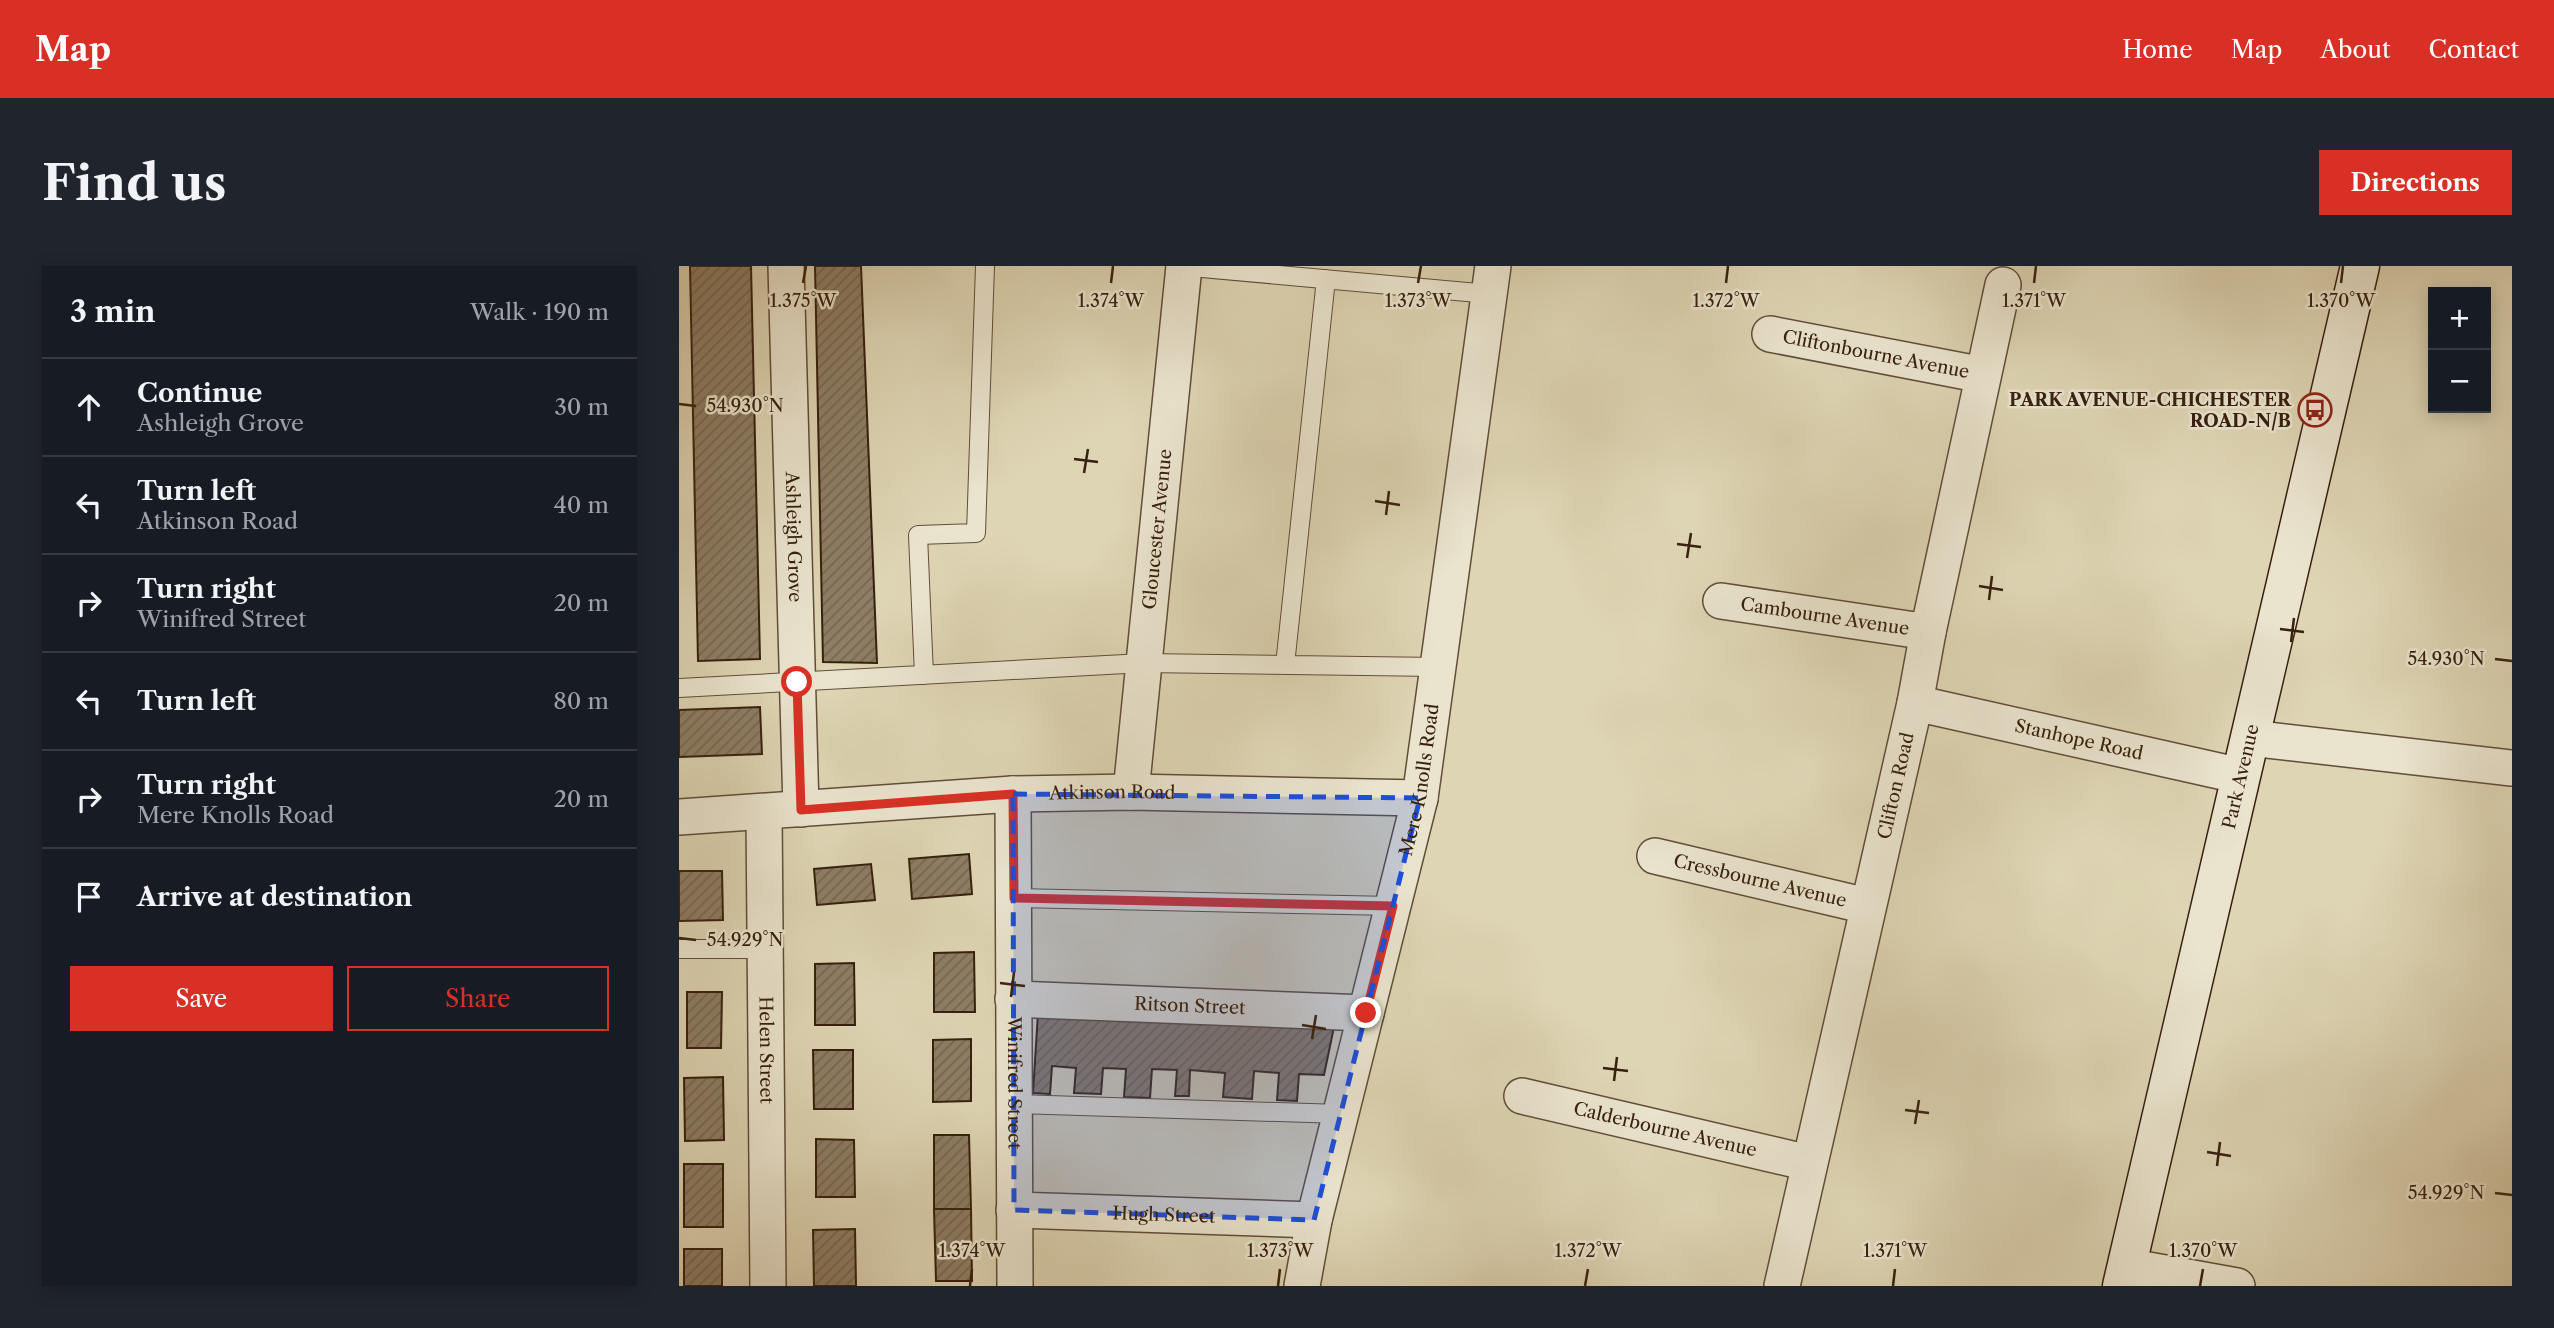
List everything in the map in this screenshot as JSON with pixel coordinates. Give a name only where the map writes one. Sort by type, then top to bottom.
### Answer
[{"type":"street","name":"Ashleigh Grove","points":[[786,266],[801,810]]},
{"type":"street","name":"Gloucester Avenue","points":[[1131,792],[1183,266]]},
{"type":"street","name":"Park Avenue","points":[[2124,1276],[2360,266]]},
{"type":"street","name":"Mere Knolls Road","points":[[1302,1286],[1314,1220],[1420,798],[1491,280]]},
{"type":"street","name":"Clifton Road","points":[[1782,1286],[1915,703],[2003,285]]},
{"type":"street","name":"Cliftonbourne Avenue","points":[[1770,334],[1983,375]]},
{"type":"street","name":"Cambourne Avenue","points":[[1721,601],[1928,632]]},
{"type":"street","name":"Stanhope Road","points":[[1915,703],[2241,776]]},
{"type":"street","points":[[2250,737],[2512,768]]},
{"type":"street","name":"Atkinson Road","points":[[679,817],[1013,794],[1131,792],[1420,798]]},
{"type":"street","name":"Winifred Street","points":[[1013,794],[1015,1286]]},
{"type":"street","name":"Helen Street","points":[[764,812],[768,1286]]},
{"type":"street","name":"Cressbourne Avenue","points":[[1655,856],[1867,906]]},
{"type":"street","name":"Ritson Street","points":[[1013,999],[1366,1013]]},
{"type":"street","name":"Calderbourne Avenue","points":[[1522,1096],[1809,1163]]},
{"type":"street","name":"Hugh Street","points":[[1014,1210],[1314,1220]]},
{"type":"street","points":[[2124,1276],[2237,1286]]},
{"type":"lane","points":[[924,675],[918,536],[976,533],[985,266]]},
{"type":"lane","points":[[1183,266],[1326,279],[1491,280]]},
{"type":"lane","points":[[1285,665],[1326,279]]},
{"type":"lane","points":[[679,688],[1144,663],[1438,667]]},
{"type":"lane","points":[[1014,898],[1393,906]]},
{"type":"lane","points":[[679,950],[765,948]]},
{"type":"lane","points":[[1013,1104],[1341,1114]]},
{"type":"highlighted area","points":[[1013,794],[1420,798],[1314,1220],[1014,1210]]},
{"type":"building","points":[[690,266],[751,266],[760,659],[698,661]]},
{"type":"building","points":[[815,266],[861,266],[877,663],[823,662]]},
{"type":"building","points":[[760,707],[762,754],[679,757],[679,710]]},
{"type":"building","points":[[969,854],[972,894],[912,899],[909,859]]},
{"type":"building","points":[[871,864],[875,900],[817,905],[814,869]]},
{"type":"building","points":[[679,871],[722,871],[723,920],[679,921]]},
{"type":"building","points":[[974,952],[975,1012],[934,1012],[934,953]]},
{"type":"building","points":[[854,963],[855,1025],[815,1025],[815,964]]},
{"type":"building","points":[[687,992],[722,992],[721,1048],[687,1048]]},
{"type":"building","points":[[1038,1013],[1334,1027],[1324,1075],[1299,1074],[1297,1101],[1277,1100],[1279,1073],[1254,1071],[1252,1099],[1223,1097],[1225,1073],[1190,1070],[1189,1096],[1175,1096],[1177,1070],[1152,1069],[1150,1098],[1124,1097],[1126,1069],[1103,1068],[1101,1094],[1074,1093],[1076,1068],[1052,1066],[1050,1094],[1033,1093]]},
{"type":"building","points":[[971,1039],[971,1101],[933,1102],[933,1040]]},
{"type":"building","points":[[813,1050],[853,1050],[853,1109],[814,1109]]},
{"type":"building","points":[[723,1077],[724,1140],[685,1141],[684,1078]]},
{"type":"building","points":[[934,1135],[969,1135],[971,1209],[934,1209]]},
{"type":"building","points":[[816,1139],[854,1140],[855,1197],[816,1197]]},
{"type":"building","points":[[684,1164],[723,1164],[723,1227],[684,1227]]},
{"type":"building","points":[[934,1209],[971,1209],[972,1281],[936,1281]]},
{"type":"building","points":[[855,1229],[856,1286],[814,1286],[813,1230]]},
{"type":"building","points":[[684,1249],[722,1249],[722,1286],[684,1286]]},
{"type":"place","name":"PARK AVENUE-CHICHESTER ROAD-N/B","points":[[2315,410]]},
{"type":"route","points":[[797,682],[801,810],[1013,794],[1014,898],[1393,906],[1366,1013]]}]
